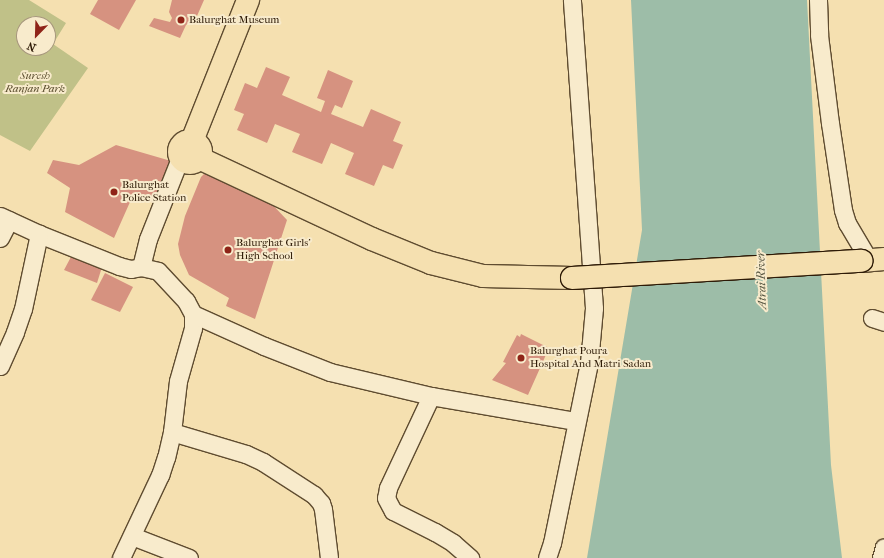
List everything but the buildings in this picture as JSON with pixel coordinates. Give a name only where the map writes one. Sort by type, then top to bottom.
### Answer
[{"type":"main road","points":[[248,0],[190,155],[372,239],[431,263],[483,276],[572,278],[872,260]]},
{"type":"street","points":[[547,558],[552,543],[589,363],[594,308],[572,0]]},
{"type":"street","points":[[818,0],[819,35],[843,210],[847,223],[872,260]]},
{"type":"street","points":[[145,268],[190,155]]},
{"type":"street","points":[[0,238],[4,218],[39,234],[119,266],[131,269],[145,268],[158,272],[186,301],[193,314],[193,328],[178,381],[172,432],[160,475],[121,558]]},
{"type":"street","points":[[0,366],[15,332],[22,309],[39,234]]},
{"type":"street","points":[[193,314],[264,346],[330,372],[431,396],[576,421]]},
{"type":"street","points":[[431,396],[388,488],[386,498],[393,511],[436,532],[453,543],[470,558]]},
{"type":"street","points":[[172,432],[246,454],[263,462],[314,495],[321,503],[323,509],[329,558]]},
{"type":"street","points":[[132,536],[189,558]]},
{"type":"street","points":[[881,558],[884,547]]},
{"type":"green space","name":"Suresh Ranjan Park","points":[[0,0],[29,0],[55,16],[16,16],[16,56],[56,56],[56,46],[88,68],[30,151],[0,135]]},
{"type":"green space","name":"Suresh Ranjan Park","points":[[56,17],[66,23],[56,39]]},
{"type":"water","name":"Atrai River","points":[[631,0],[807,0],[831,465],[842,558],[587,558],[642,230]]},
{"type":"place","name":"Balurghat Museum","points":[[181,20]]},
{"type":"place","name":"Balurghat Police Station","points":[[114,192]]},
{"type":"place","name":"Balurghat Girls' High School","points":[[228,250]]},
{"type":"place","name":"Balurghat Poura Hospital And Matri Sadan","points":[[521,358]]}]
